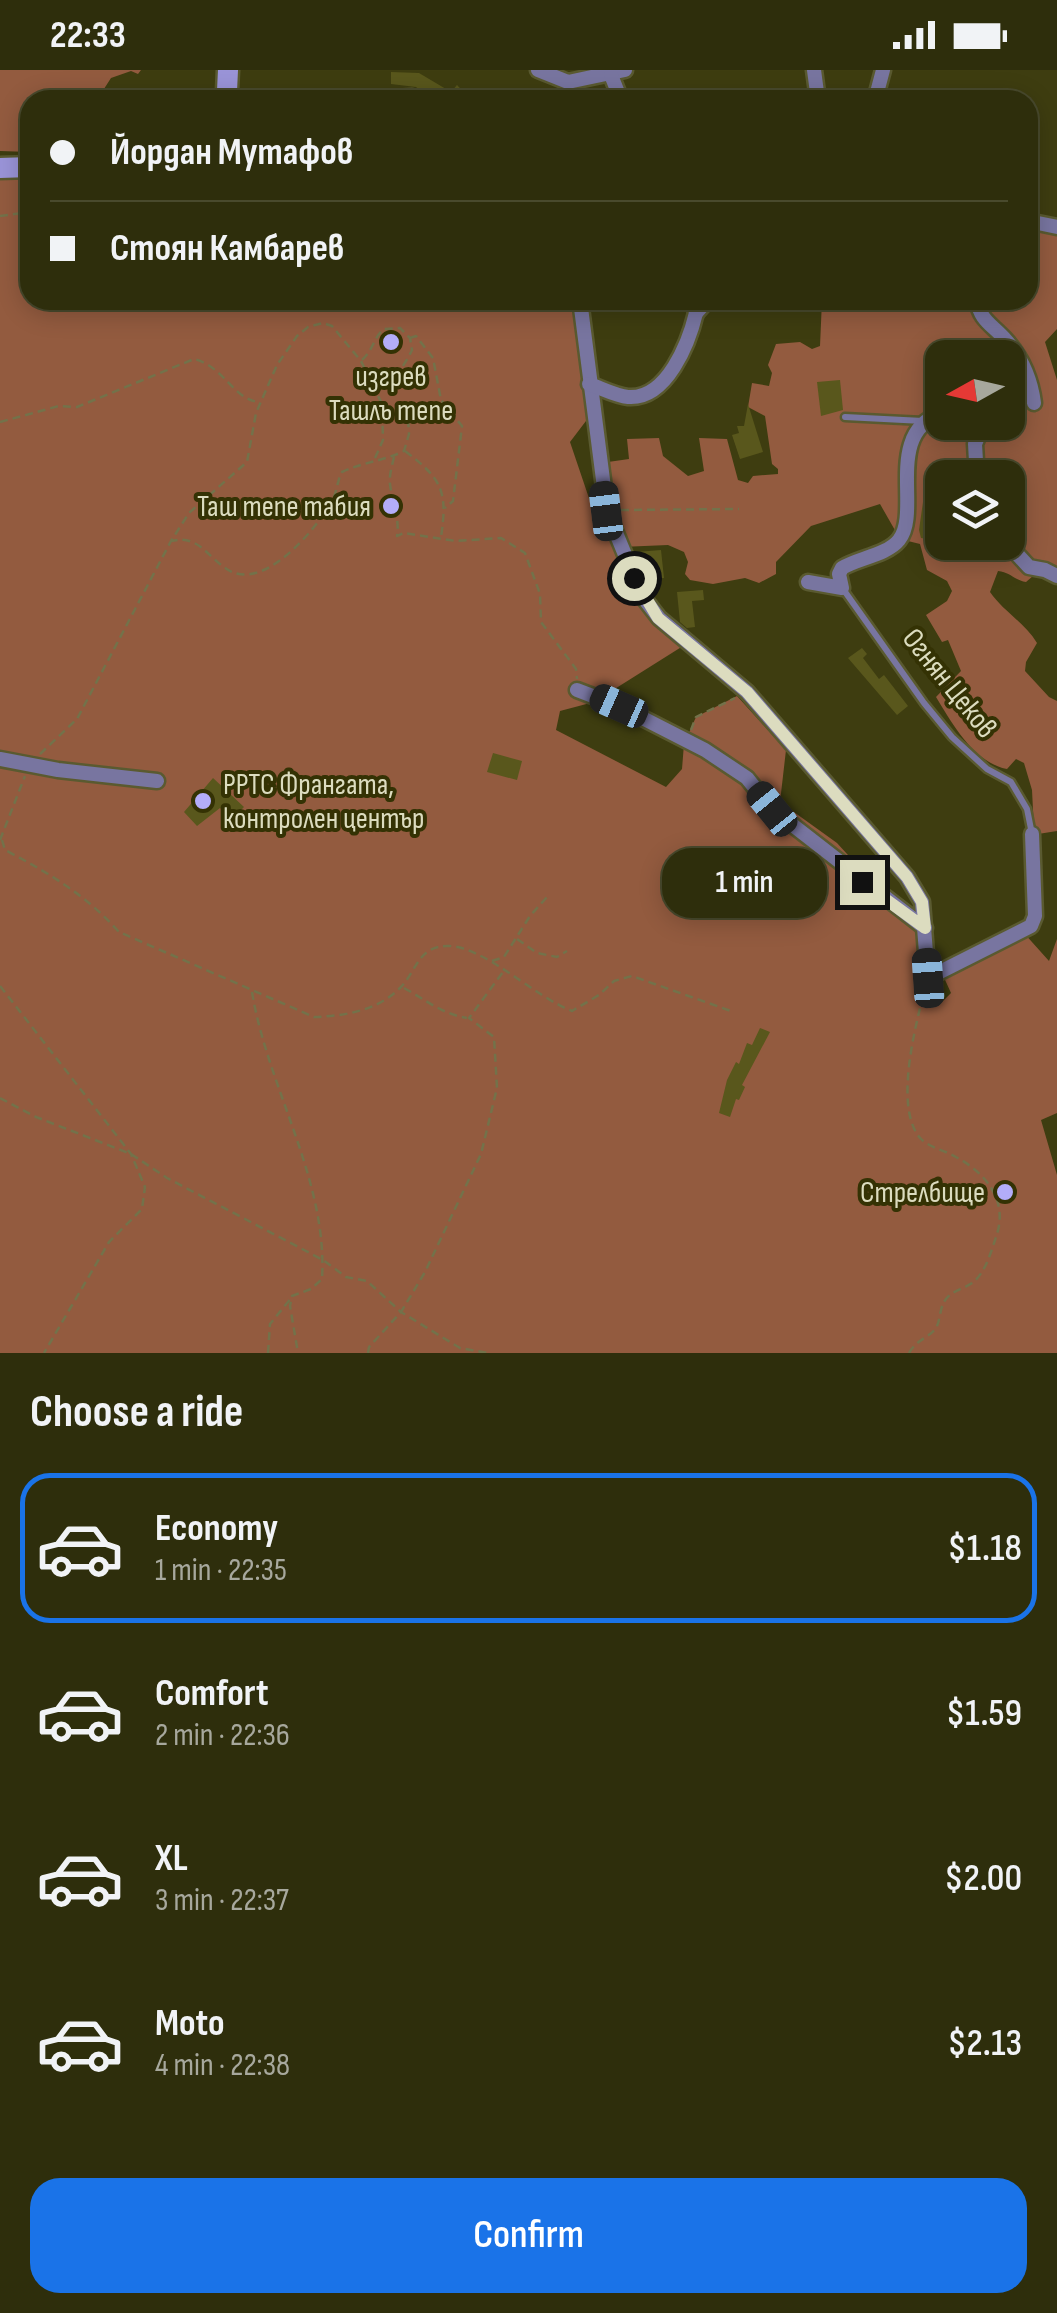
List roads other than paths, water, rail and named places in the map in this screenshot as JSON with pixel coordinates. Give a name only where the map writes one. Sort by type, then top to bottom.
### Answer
[{"type":"street","points":[[538,70],[568,82],[618,72]]},
{"type":"street","points":[[581,310],[606,511],[642,596],[658,618],[743,688],[907,877],[922,902],[925,928]]},
{"type":"street","points":[[588,384],[629,397],[652,390],[683,350],[694,310]]},
{"type":"street","points":[[978,310],[1004,338],[1031,380],[1034,403]]},
{"type":"street","points":[[808,582],[842,588],[842,568],[892,547],[900,539],[911,446],[925,421]]},
{"type":"street","points":[[1023,560],[1057,576]]},
{"type":"street","points":[[577,690],[686,740],[747,778],[772,809],[925,928]]},
{"type":"street","points":[[0,759],[156,781]]},
{"type":"street","name":"Огнян Цеков","points":[[925,928],[928,978],[1032,926],[1032,834]]},
{"type":"lane","points":[[845,416],[925,421]]},
{"type":"lane","name":"Огнян Цеков","points":[[842,588],[933,714],[987,769],[1011,782],[1027,808],[1032,834]]},
{"type":"place","name":"изгрев Ташлъ тепе","points":[[391,342]]},
{"type":"place","name":"Таш тепе табия","points":[[391,506]]},
{"type":"place","name":"РРТС Франгата, контролен център","points":[[203,801]]},
{"type":"place","name":"Стрелбище","points":[[1005,1192]]}]
